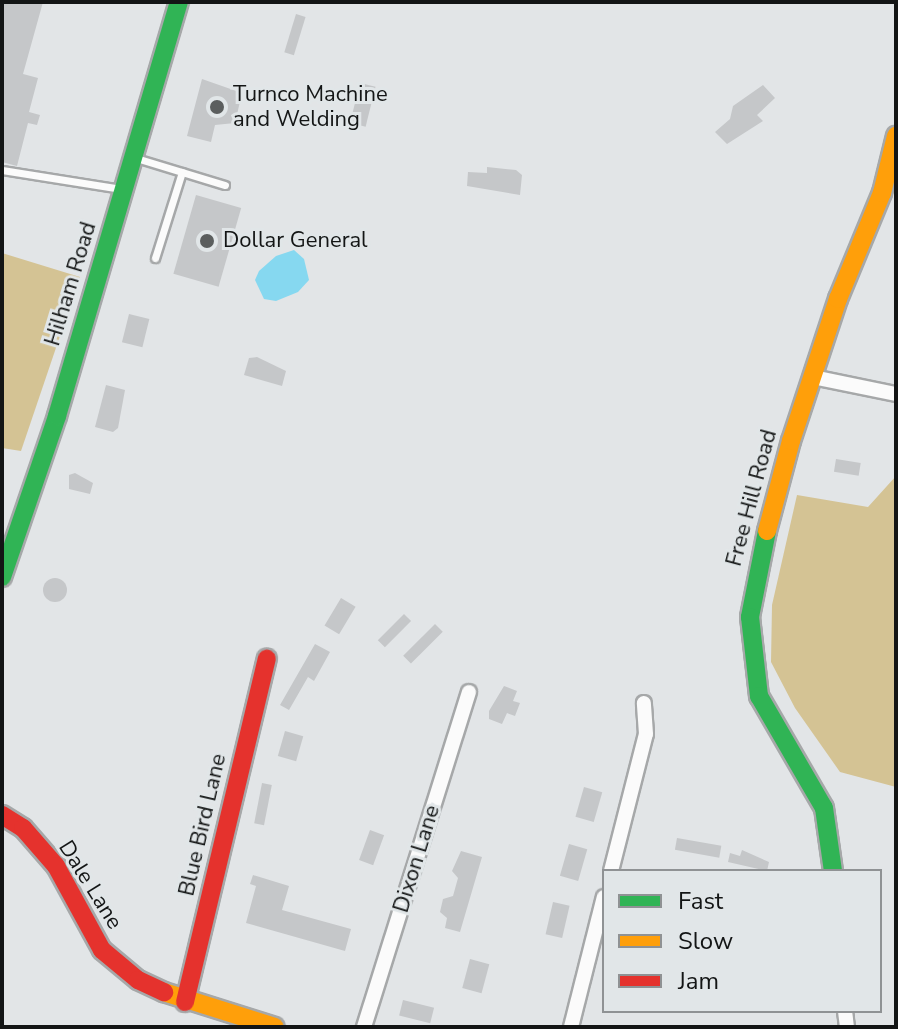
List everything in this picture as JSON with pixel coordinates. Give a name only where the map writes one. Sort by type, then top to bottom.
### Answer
[{"type":"street","name":"Hilham Road","points":[[2,577],[124,190],[179,2]]},
{"type":"street","name":"Free Hill Road","points":[[833,869],[824,808],[759,696],[750,651],[753,584],[813,377],[882,193],[896,136]]},
{"type":"street","points":[[813,377],[896,394]]},
{"type":"street","name":"Blue Bird Lane","points":[[185,1002],[267,659]]},
{"type":"street","name":"Dixon Lane","points":[[364,1027],[469,692]]},
{"type":"street","points":[[612,869],[646,734],[644,703]]},
{"type":"street","name":"Dale Lane","points":[[2,815],[23,828],[56,866],[102,950],[138,980],[185,1002],[275,1027]]},
{"type":"street","points":[[571,1027],[602,905]]},
{"type":"lane","points":[[133,157],[225,185]]},
{"type":"lane","points":[[2,170],[124,190]]},
{"type":"lane","points":[[155,258],[182,172]]},
{"type":"shaded area","points":[[2,253],[80,277],[21,451],[2,448]]},
{"type":"shaded area","points":[[896,476],[896,787],[840,772],[795,708],[771,662],[772,605],[797,495],[868,507]]},
{"type":"water","points":[[294,250],[304,259],[309,280],[298,292],[276,301],[264,299],[255,280],[259,271],[276,256]]},
{"type":"building","points":[[2,2],[43,2],[23,74],[38,78],[29,112],[40,115],[37,125],[28,123],[17,166],[2,162]]},
{"type":"building","points":[[296,14],[306,17],[294,55],[284,52]]},
{"type":"building","name":"Turnco Machine and Welding","points":[[202,79],[242,93],[235,123],[215,125],[211,142],[187,136]]},
{"type":"building","points":[[360,83],[376,87],[366,127],[350,123]]},
{"type":"building","points":[[763,85],[775,98],[757,115],[763,121],[727,144],[715,132],[730,119],[733,106]]},
{"type":"building","points":[[487,167],[516,170],[522,175],[520,195],[467,186],[468,172],[487,173]]},
{"type":"building","name":"Dollar General","points":[[196,195],[241,208],[219,287],[173,274]]},
{"type":"building","points":[[129,314],[149,319],[142,347],[122,342]]},
{"type":"building","points":[[257,357],[286,371],[282,386],[244,375],[249,358]]},
{"type":"building","points":[[106,385],[125,390],[118,428],[113,432],[95,427]]},
{"type":"building","points":[[836,459],[861,463],[859,476],[834,472]]},
{"type":"building","points":[[75,473],[93,483],[90,494],[69,489],[69,475]]},
{"type":"building","points":[[55,578],[64,581],[67,590],[64,599],[55,602],[46,599],[43,590],[46,581]]},
{"type":"building","points":[[341,598],[356,607],[339,634],[325,625]]},
{"type":"building","points":[[404,614],[411,621],[385,647],[378,640]]},
{"type":"building","points":[[435,624],[443,632],[411,664],[403,656]]},
{"type":"building","points":[[315,644],[330,652],[314,681],[308,677],[289,710],[280,705]]},
{"type":"building","points":[[504,686],[517,691],[513,701],[520,703],[515,716],[507,713],[502,724],[489,719],[489,711]]},
{"type":"building","points":[[285,731],[303,736],[296,761],[278,756]]},
{"type":"building","points":[[262,783],[272,785],[264,825],[254,823]]},
{"type":"building","points":[[584,787],[602,792],[594,822],[575,817]]},
{"type":"building","points":[[370,830],[384,835],[373,865],[359,860]]},
{"type":"building","points":[[677,838],[721,846],[719,858],[675,850]]},
{"type":"building","points":[[569,844],[587,849],[578,881],[560,876]]},
{"type":"building","points":[[742,850],[769,862],[767,869],[728,862],[730,853],[740,856]]},
{"type":"building","points":[[461,851],[482,857],[460,932],[445,928],[447,918],[440,912],[443,899],[453,896],[458,878],[452,871]]},
{"type":"building","points":[[253,875],[289,886],[282,910],[351,929],[345,951],[246,923],[256,886],[250,884]]},
{"type":"building","points":[[553,902],[570,906],[562,938],[546,934]]},
{"type":"building","points":[[470,959],[489,964],[482,993],[462,988]]},
{"type":"building","points":[[403,1000],[434,1008],[430,1023],[399,1016]]},
{"type":"traffic: fast","points":[[2,577],[57,416],[179,2]]},
{"type":"traffic: fast","points":[[767,531],[750,617],[759,696],[824,808],[833,869]]},
{"type":"traffic: slow","points":[[767,531],[791,441],[838,299],[882,193],[896,136]]},
{"type":"traffic: slow","points":[[164,992],[275,1027]]},
{"type":"traffic: jam","points":[[185,1002],[267,659]]},
{"type":"traffic: jam","points":[[2,815],[23,828],[56,866],[102,950],[138,980],[164,992]]},
{"type":"place","name":"Turnco Machine and Welding","points":[[217,107]]},
{"type":"place","name":"Dollar General","points":[[207,241]]}]
